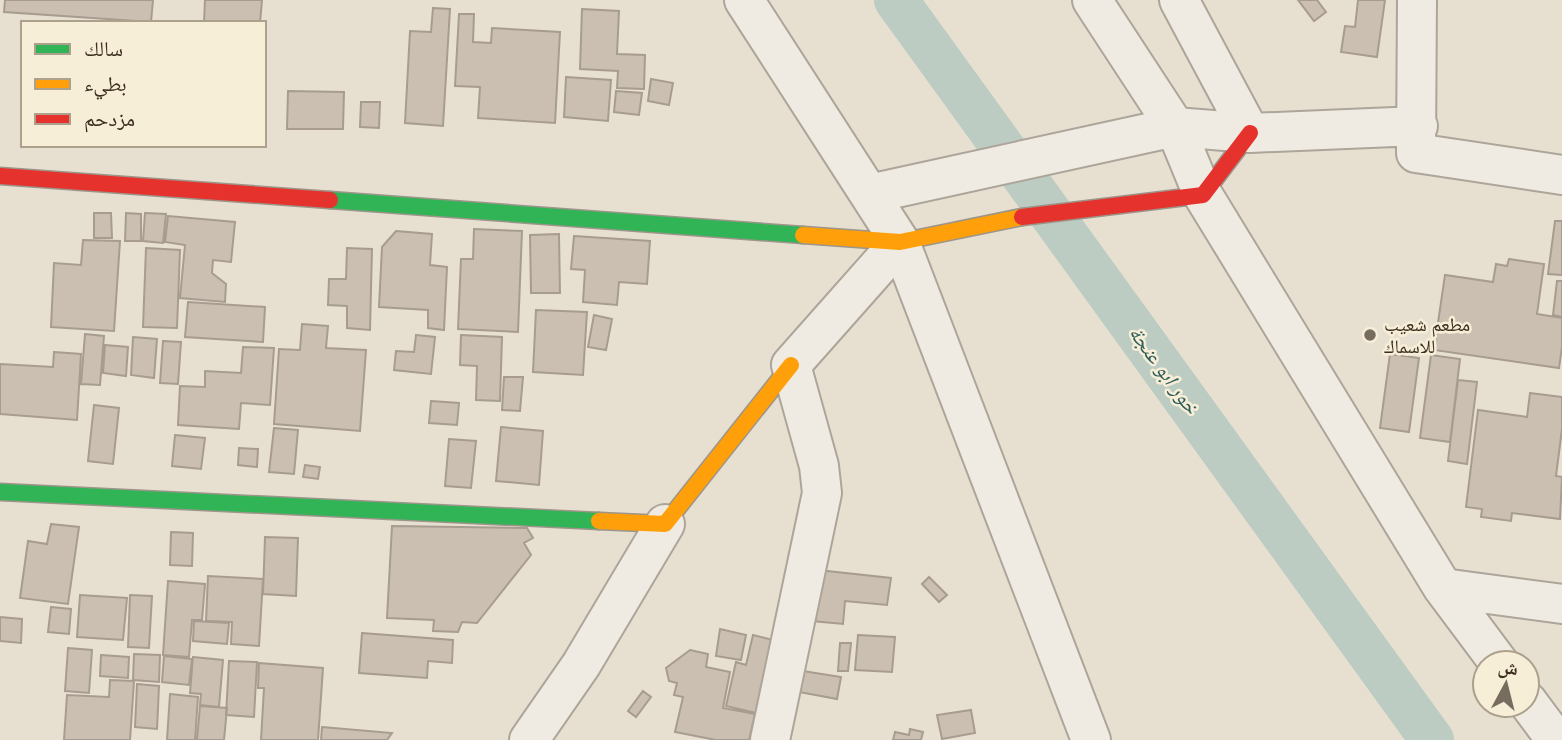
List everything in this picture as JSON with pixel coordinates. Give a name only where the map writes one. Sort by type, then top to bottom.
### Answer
[{"type":"street","points":[[744,0],[900,242],[1091,740]]},
{"type":"street","points":[[1092,0],[1175,127],[1203,195],[1443,588],[1489,649]]},
{"type":"street","points":[[1180,0],[1250,133]]},
{"type":"street","points":[[1417,0],[1416,153],[1562,175]]},
{"type":"street","points":[[869,194],[1175,127],[1250,133],[1418,126]]},
{"type":"street","points":[[0,176],[900,242],[1008,219],[1203,195],[1250,133]]},
{"type":"street","points":[[529,740],[581,665],[665,524],[791,365],[900,242]]},
{"type":"street","points":[[770,740],[822,493],[819,466],[791,365]]},
{"type":"street","points":[[0,492],[665,524]]},
{"type":"street","points":[[1443,588],[1562,604]]},
{"type":"street","points":[[1540,719],[1556,740]]},
{"type":"building","points":[[5,0],[153,0],[151,21],[4,12]]},
{"type":"building","points":[[205,0],[262,0],[260,21],[204,21]]},
{"type":"building","points":[[1298,0],[1317,0],[1326,12],[1314,21]]},
{"type":"building","points":[[1358,0],[1385,0],[1377,57],[1341,52],[1345,26],[1355,27]]},
{"type":"building","points":[[433,8],[450,9],[443,126],[405,123],[410,31],[431,32]]},
{"type":"building","points":[[582,9],[619,11],[617,54],[645,55],[644,89],[617,88],[618,71],[580,69]]},
{"type":"building","points":[[459,14],[474,14],[473,42],[491,43],[492,28],[560,32],[555,123],[478,118],[480,87],[455,86]]},
{"type":"building","points":[[566,77],[611,80],[608,121],[564,117]]},
{"type":"building","points":[[651,79],[673,83],[669,105],[648,101]]},
{"type":"building","points":[[288,91],[344,92],[343,129],[287,129]]},
{"type":"building","points":[[616,91],[642,93],[639,115],[614,112]]},
{"type":"building","points":[[361,102],[380,102],[379,128],[360,127]]},
{"type":"building","points":[[94,213],[111,213],[112,238],[94,238]]},
{"type":"building","points":[[126,213],[141,214],[141,241],[125,241]]},
{"type":"building","points":[[145,213],[166,214],[163,243],[143,241]]},
{"type":"building","points":[[168,216],[235,222],[231,262],[213,260],[212,273],[226,284],[225,302],[180,298],[185,245],[165,242]]},
{"type":"building","points":[[1555,221],[1562,221],[1562,275],[1548,274]]},
{"type":"building","points":[[474,229],[522,231],[518,332],[458,329],[461,259],[473,259]]},
{"type":"building","points":[[396,231],[432,234],[430,265],[447,267],[444,330],[428,328],[428,310],[379,307],[382,247]]},
{"type":"building","points":[[559,234],[560,293],[531,293],[530,235]]},
{"type":"building","points":[[574,236],[650,241],[647,284],[619,282],[617,305],[583,302],[585,270],[571,269]]},
{"type":"building","points":[[83,240],[120,241],[114,331],[51,327],[54,263],[81,265]]},
{"type":"building","points":[[146,248],[180,250],[177,328],[143,327]]},
{"type":"building","points":[[347,248],[372,249],[370,330],[347,328],[347,306],[328,305],[329,279],[346,279]]},
{"type":"building","points":[[1509,259],[1544,264],[1537,314],[1562,318],[1559,368],[1434,350],[1445,275],[1493,282],[1496,264],[1507,266]]},
{"type":"building","points":[[1557,281],[1562,281],[1562,317],[1553,315]]},
{"type":"building","points":[[188,302],[265,307],[263,342],[185,337]]},
{"type":"building","points":[[536,310],[587,312],[583,375],[533,372]]},
{"type":"building","points":[[594,315],[612,319],[606,350],[588,347]]},
{"type":"building","points":[[302,324],[328,326],[326,348],[366,350],[360,431],[274,424],[279,349],[300,350]]},
{"type":"building","points":[[85,334],[104,336],[100,385],[81,384]]},
{"type":"building","points":[[416,335],[435,337],[431,374],[394,370],[396,351],[414,352]]},
{"type":"building","points":[[461,335],[502,337],[500,401],[476,400],[477,366],[460,365]]},
{"type":"building","points":[[133,337],[157,339],[154,378],[131,375]]},
{"type":"building","points":[[163,341],[181,342],[178,384],[160,383]]},
{"type":"building","points":[[105,345],[128,347],[126,376],[103,373]]},
{"type":"building","points":[[243,347],[274,348],[270,405],[241,403],[239,429],[178,425],[180,386],[205,387],[205,371],[241,373]]},
{"type":"building","points":[[54,352],[81,354],[77,420],[0,414],[0,364],[53,367]]},
{"type":"building","points":[[1390,354],[1419,358],[1409,432],[1380,428]]},
{"type":"building","points":[[1431,355],[1460,359],[1450,442],[1420,438]]},
{"type":"building","points":[[504,377],[523,377],[520,411],[502,410]]},
{"type":"building","points":[[1458,380],[1477,382],[1467,464],[1448,461]]},
{"type":"building","points":[[1530,393],[1562,397],[1562,429],[1556,476],[1562,477],[1560,519],[1512,513],[1511,521],[1481,517],[1482,509],[1466,507],[1478,410],[1527,417]]},
{"type":"building","points":[[431,401],[459,403],[457,425],[429,423]]},
{"type":"building","points":[[94,405],[119,408],[113,464],[88,461]]},
{"type":"building","points":[[501,427],[543,431],[539,485],[496,481]]},
{"type":"building","points":[[274,428],[298,430],[294,474],[269,472]]},
{"type":"building","points":[[175,435],[205,438],[201,469],[172,466]]},
{"type":"building","points":[[449,439],[476,441],[471,488],[445,486]]},
{"type":"building","points":[[239,448],[258,449],[257,467],[238,465]]},
{"type":"building","points":[[305,465],[320,467],[318,479],[303,477]]},
{"type":"building","points":[[51,524],[79,527],[68,604],[20,598],[28,541],[47,544]]},
{"type":"building","points":[[392,526],[527,528],[533,538],[524,543],[531,555],[477,623],[462,622],[458,632],[433,631],[434,620],[387,618]]},
{"type":"building","points":[[171,532],[193,533],[192,566],[170,565]]},
{"type":"building","points":[[265,537],[298,538],[296,596],[263,594]]},
{"type":"building","points":[[818,570],[891,578],[887,605],[845,601],[843,624],[812,621]]},
{"type":"building","points":[[208,576],[263,579],[259,646],[231,644],[232,622],[206,621]]},
{"type":"building","points":[[929,577],[947,595],[939,602],[922,584]]},
{"type":"building","points":[[168,581],[205,584],[202,620],[192,620],[189,657],[163,655]]},
{"type":"building","points":[[80,595],[127,598],[123,640],[77,637]]},
{"type":"building","points":[[130,595],[152,596],[149,648],[128,647]]},
{"type":"building","points":[[51,607],[71,609],[69,634],[48,632]]},
{"type":"building","points":[[0,617],[22,619],[21,643],[0,641]]},
{"type":"building","points":[[194,621],[229,623],[227,644],[193,641]]},
{"type":"building","points":[[720,629],[746,635],[741,660],[716,656]]},
{"type":"building","points":[[362,633],[453,640],[452,663],[428,661],[427,678],[359,673]]},
{"type":"building","points":[[753,635],[773,640],[756,713],[726,706],[736,662],[746,665]]},
{"type":"building","points":[[858,635],[895,637],[892,672],[855,670]]},
{"type":"building","points":[[840,643],[851,643],[848,671],[838,671]]},
{"type":"building","points":[[68,648],[92,650],[89,693],[65,691]]},
{"type":"building","points":[[690,650],[708,654],[706,667],[730,672],[723,708],[755,714],[749,740],[716,740],[675,732],[683,697],[674,695],[677,683],[669,681],[666,668]]},
{"type":"building","points":[[134,654],[160,655],[159,682],[133,680]]},
{"type":"building","points":[[101,655],[129,657],[128,678],[100,676]]},
{"type":"building","points":[[164,656],[192,659],[189,685],[162,682]]},
{"type":"building","points":[[193,657],[223,660],[219,707],[200,705],[201,694],[190,693]]},
{"type":"building","points":[[229,661],[257,662],[254,717],[226,715]]},
{"type":"building","points":[[259,663],[323,668],[318,740],[261,740],[264,688],[258,688]]},
{"type":"building","points":[[803,671],[841,677],[837,699],[799,692]]},
{"type":"building","points":[[110,680],[134,681],[130,740],[64,740],[67,695],[109,697]]},
{"type":"building","points":[[137,684],[159,686],[157,729],[135,727]]},
{"type":"building","points":[[643,691],[651,697],[636,717],[628,711]]},
{"type":"building","points":[[170,694],[198,697],[195,740],[167,740]]},
{"type":"building","points":[[200,706],[227,708],[224,740],[197,740]]},
{"type":"building","points":[[971,710],[975,733],[942,739],[937,715]]},
{"type":"building","points":[[322,727],[392,733],[387,740],[321,740]]},
{"type":"building","points":[[910,729],[923,732],[921,740],[893,740],[895,732],[909,735]]},
{"type":"waterway","name":"خور ابو عنجة","points":[[896,0],[1432,740]]},
{"type":"traffic: fast","points":[[330,200],[803,235]]},
{"type":"traffic: fast","points":[[0,492],[599,521]]},
{"type":"traffic: slow","points":[[803,235],[900,242],[1022,217]]},
{"type":"traffic: slow","points":[[599,521],[665,524],[791,365]]},
{"type":"traffic: jam","points":[[1022,217],[1203,195],[1250,133]]},
{"type":"traffic: jam","points":[[0,176],[330,200]]},
{"type":"place","name":"مطعم شعيب للاسماك","points":[[1370,335]]}]
